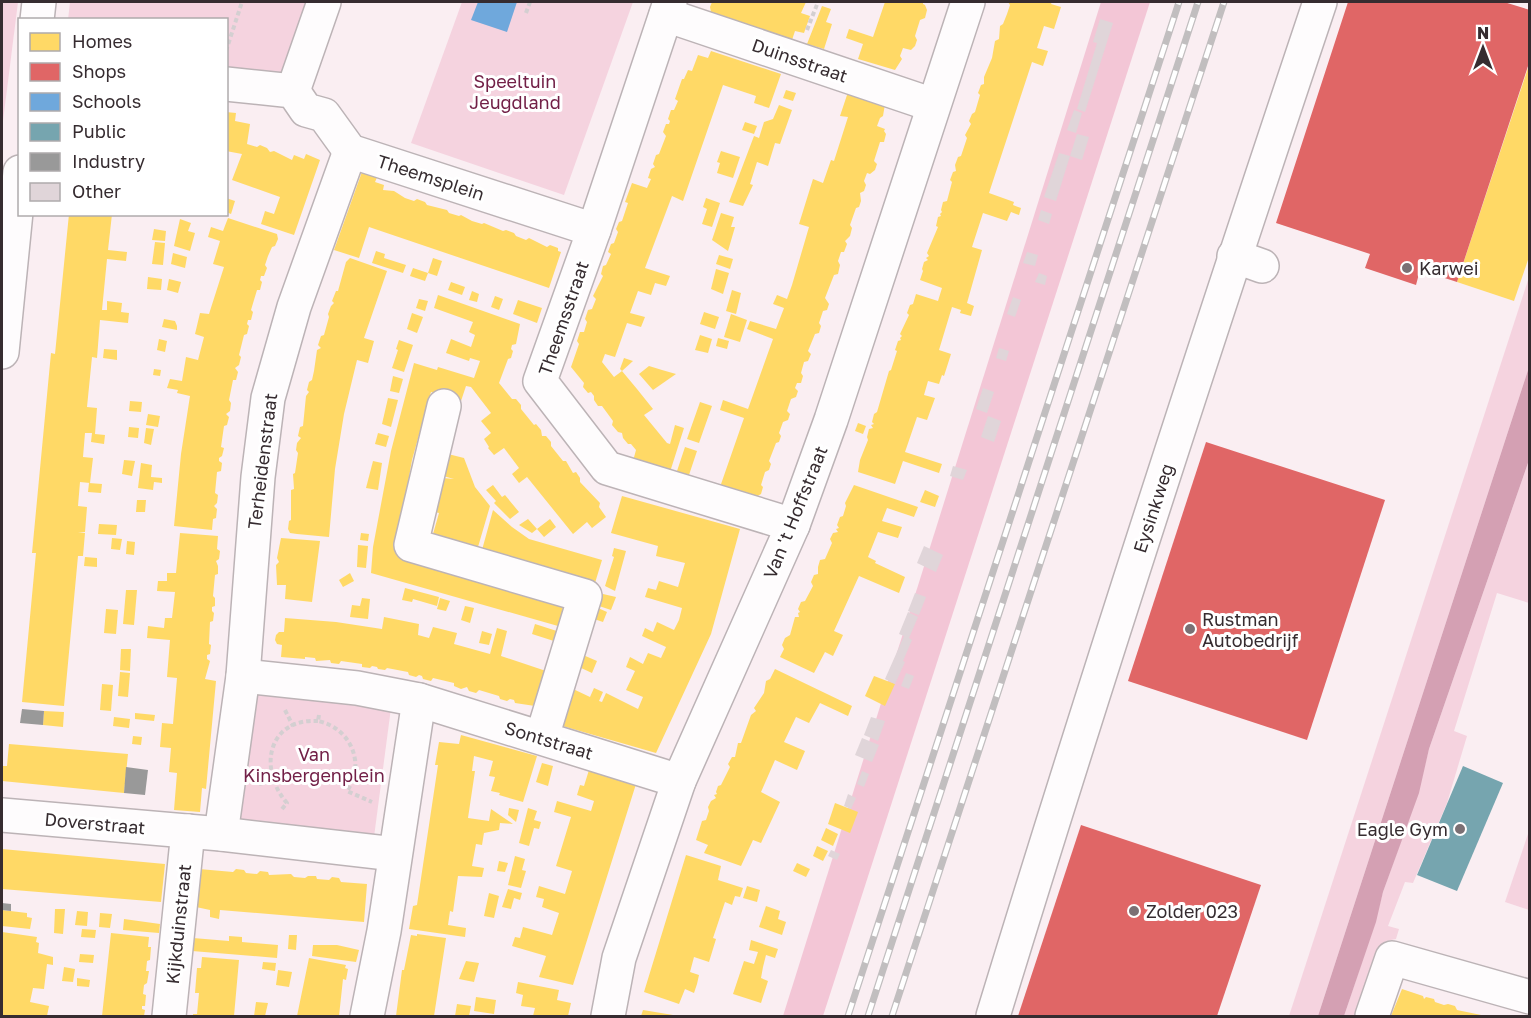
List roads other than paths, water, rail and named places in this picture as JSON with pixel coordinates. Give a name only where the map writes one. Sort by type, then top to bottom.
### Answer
[{"type":"street","points":[[37,18],[39,2]]},
{"type":"street","points":[[293,91],[324,2]]},
{"type":"street","name":"Van 't Hoffstraat","points":[[608,1017],[619,958],[679,781],[793,525],[831,420],[968,2]]},
{"type":"street","name":"Eysinkweg","points":[[993,1017],[1065,779],[1248,261],[1320,2]]},
{"type":"street","name":"Duinsstraat","points":[[668,8],[933,105]]},
{"type":"street","name":"Theemsstraat","points":[[668,8],[594,230],[540,381],[607,468],[793,525]]},
{"type":"street","points":[[228,84],[293,91],[306,110],[324,115],[350,151]]},
{"type":"street","name":"Theemsplein","points":[[350,151],[594,230]]},
{"type":"street","name":"Terheidenstraat","points":[[243,676],[258,477],[268,398],[294,307],[350,151]]},
{"type":"street","points":[[2,352],[18,192]]},
{"type":"street","points":[[444,406],[411,544],[585,596],[542,737]]},
{"type":"street","points":[[367,1017],[384,931],[419,700],[357,688],[243,676],[221,834],[395,854]]},
{"type":"street","name":"Sontstraat","points":[[419,700],[679,781]]},
{"type":"street","name":"Doverstraat","points":[[2,815],[221,834]]},
{"type":"street","name":"Kijkduinstraat","points":[[169,1017],[188,831]]},
{"type":"street","points":[[1372,1017],[1392,958],[1530,997]]},
{"type":"railway","points":[[848,1016],[1179,2]]},
{"type":"railway","points":[[868,1016],[1198,2]]},
{"type":"railway","points":[[892,1016],[1224,2]]},
{"type":"place","name":"Karwei","points":[[1407,268]]},
{"type":"place","name":"Rustman Autobedrijf","points":[[1190,629]]},
{"type":"place","name":"Eagle Gym","points":[[1460,829]]},
{"type":"place","name":"Zolder 023","points":[[1134,911]]},
{"type":"park label","name":"Speeltuin Jeugdland","points":[[515,91]]},
{"type":"park label","name":"Van Kinsbergenplein","points":[[314,764]]}]
